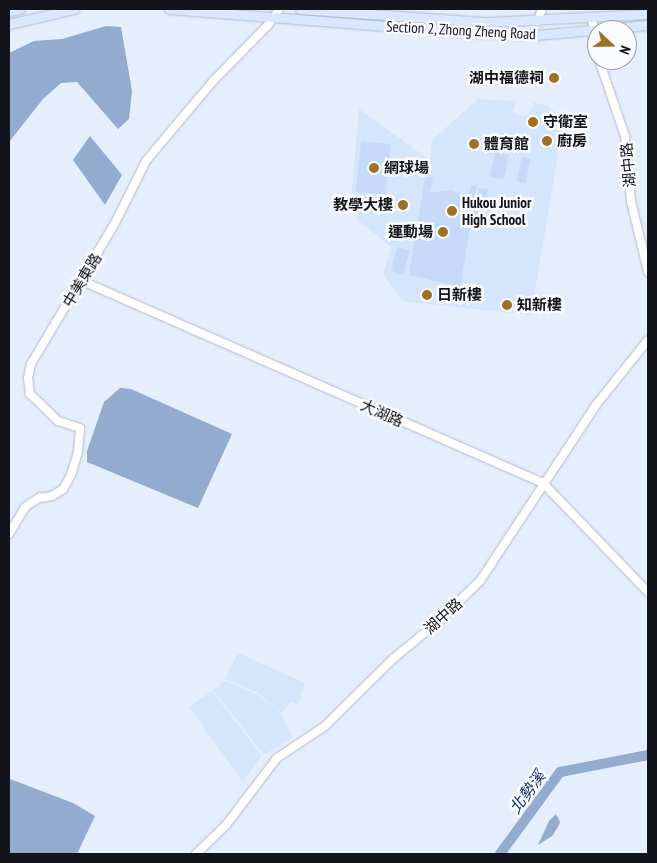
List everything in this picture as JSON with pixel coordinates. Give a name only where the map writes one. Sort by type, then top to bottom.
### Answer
[{"type":"main road","points":[[9,11],[20,9]]},
{"type":"main road","points":[[9,24],[74,9]]},
{"type":"main road","name":"Section 2, Zhong Zheng Road","points":[[169,9],[277,12],[475,33],[536,35],[587,30]]},
{"type":"main road","name":"Section 2, Zhong Zheng Road","points":[[300,9],[488,22],[592,18],[637,12],[648,14]]},
{"type":"main road","name":"Section 2, Zhong Zheng Road","points":[[638,26],[648,25]]},
{"type":"street","points":[[538,21],[542,9]]},
{"type":"street","name":"中美東路","points":[[9,534],[25,507],[38,498],[52,496],[63,489],[71,475],[78,452],[80,428],[58,421],[30,394],[28,378],[31,364],[115,223],[146,161],[214,80],[268,25],[277,12]]},
{"type":"street","points":[[637,12],[638,26]]},
{"type":"street","name":"湖中路","points":[[602,70],[625,136],[631,201],[648,272]]},
{"type":"street","name":"大湖路","points":[[82,281],[543,483],[648,592]]},
{"type":"street","name":"湖中路","points":[[196,854],[226,825],[277,758],[325,726],[394,658],[433,626],[480,581],[596,405],[648,340]]},
{"type":"shaded area","points":[[106,26],[121,27],[132,91],[129,119],[118,129],[77,82],[61,83],[43,99],[9,142],[9,53],[34,41],[62,39]]},
{"type":"shaded area","name":"Hukou Junior High School","points":[[478,99],[516,101],[512,113],[523,116],[529,115],[534,102],[549,107],[564,120],[531,315],[402,301],[383,274],[391,247],[359,221],[351,200],[359,109],[430,160],[432,140]]},
{"type":"shaded area","points":[[90,136],[122,175],[105,205],[73,160]]},
{"type":"shaded area","name":"網球場","points":[[361,141],[391,144],[386,195],[356,192]]},
{"type":"shaded area","points":[[495,152],[509,155],[503,179],[490,176]]},
{"type":"shaded area","points":[[522,157],[531,159],[525,183],[516,181]]},
{"type":"shaded area","points":[[425,177],[433,178],[430,193],[452,190],[466,199],[468,198],[471,185],[477,186],[471,224],[479,188],[488,189],[480,230],[470,229],[460,287],[409,275]]},
{"type":"shaded area","points":[[397,247],[410,250],[404,274],[391,271]]},
{"type":"shaded area","points":[[120,388],[131,389],[232,434],[198,508],[87,462],[87,451],[104,402]]},
{"type":"shaded area","points":[[238,653],[305,683],[298,705],[291,702],[281,713],[258,693],[225,679]]},
{"type":"shaded area","points":[[225,681],[257,694],[279,712],[293,737],[264,755],[213,690]]},
{"type":"shaded area","points":[[212,691],[262,756],[243,782],[189,707]]},
{"type":"shaded area","points":[[10,779],[73,803],[95,816],[77,854],[9,854]]},
{"type":"shaded area","points":[[556,814],[560,822],[558,827],[552,836],[538,845],[549,821]]},
{"type":"waterway","name":"北勢溪","points":[[500,854],[560,772],[648,755]]},
{"type":"place","name":"湖中福德祠","points":[[554,78]]},
{"type":"place","name":"守衛室","points":[[533,122]]},
{"type":"place","name":"廚房","points":[[547,141]]},
{"type":"place","name":"體育館","points":[[474,144]]},
{"type":"place","name":"網球場","points":[[374,168]]},
{"type":"place","name":"教學大樓","points":[[403,205]]},
{"type":"place","name":"Hukou Junior High School","points":[[452,211]]},
{"type":"place","name":"運動場","points":[[443,232]]},
{"type":"place","name":"日新樓","points":[[427,295]]},
{"type":"place","name":"知新樓","points":[[507,305]]}]
